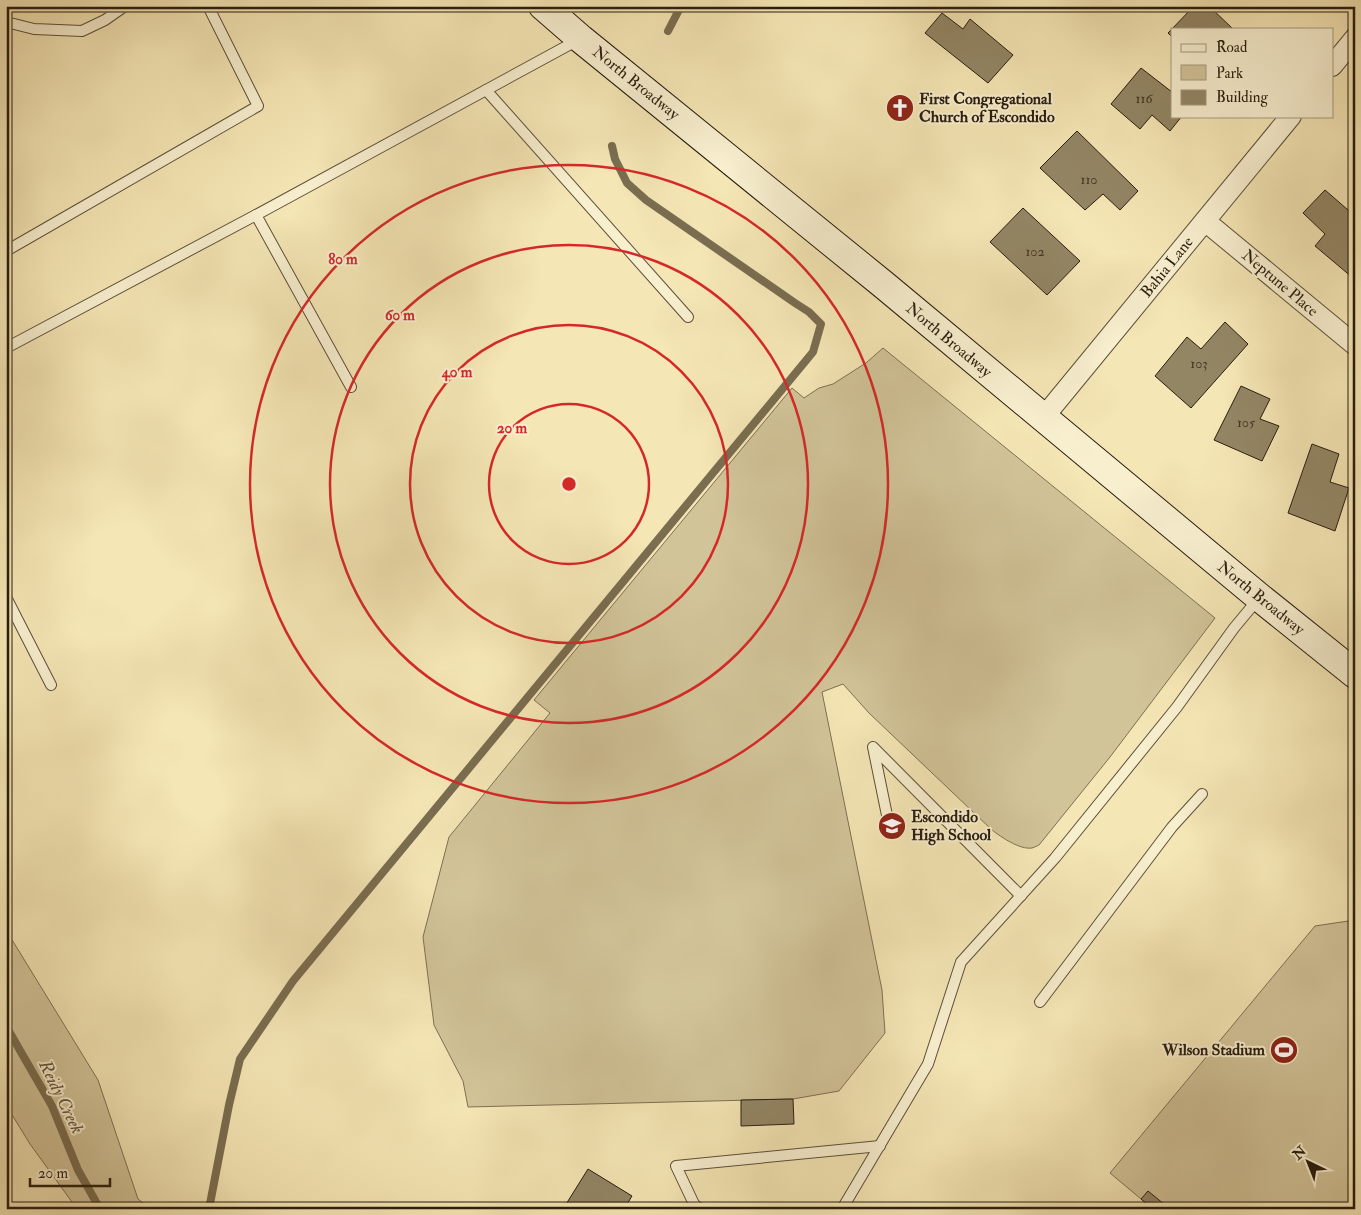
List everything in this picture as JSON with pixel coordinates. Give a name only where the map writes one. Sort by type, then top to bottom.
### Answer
[{"type":"main road","name":"North Broadway","points":[[543,6],[1355,674]]},
{"type":"street","points":[[1334,64],[1355,38]]},
{"type":"street","name":"Bahia Lane","points":[[1043,418],[1289,118]]},
{"type":"street","name":"Neptune Place","points":[[1205,221],[1355,345]]},
{"type":"lane","points":[[6,22],[34,29],[82,31],[105,20],[125,6]]},
{"type":"lane","points":[[6,252],[258,106],[208,6]]},
{"type":"lane","points":[[6,348],[581,39]]},
{"type":"lane","points":[[486,90],[688,317]]},
{"type":"lane","points":[[256,215],[351,387]]},
{"type":"lane","points":[[6,597],[51,685]]},
{"type":"lane","points":[[842,1209],[928,1064],[961,962],[1055,858],[1166,720],[1234,628],[1260,597]]},
{"type":"lane","points":[[889,825],[872,747],[1021,896]]},
{"type":"lane","points":[[1040,1002],[1172,827],[1202,794]]},
{"type":"lane","points":[[700,1209],[694,1204],[676,1166],[880,1146]]},
{"type":"green space","points":[[883,348],[1215,618],[1110,757],[1039,845],[1032,848],[1016,845],[992,830],[869,713],[843,684],[822,692],[882,990],[885,1033],[839,1091],[793,1099],[468,1107],[463,1081],[434,1025],[423,937],[449,837],[550,713],[534,700],[792,388],[804,398],[819,388],[833,384],[866,363]]},
{"type":"green space","name":"Wilson Stadium","points":[[1355,920],[1355,1209],[1153,1209],[1110,1173],[1315,926]]},
{"type":"green space","points":[[6,930],[98,1080],[138,1199],[151,1209],[77,1209],[30,1144],[6,1105]]},
{"type":"building","points":[[1194,6],[1209,6],[1232,28],[1173,28]]},
{"type":"building","points":[[942,13],[963,29],[970,19],[1013,55],[988,83],[925,33]]},
{"type":"building","points":[[1141,68],[1171,91],[1171,118],[1180,118],[1170,131],[1152,115],[1140,129],[1111,104]]},
{"type":"building","points":[[1077,131],[1138,191],[1120,210],[1103,194],[1085,210],[1040,168]]},
{"type":"building","points":[[1325,190],[1355,216],[1355,276],[1353,278],[1315,246],[1325,234],[1303,213]]},
{"type":"building","points":[[1023,208],[1080,261],[1047,295],[990,242]]},
{"type":"building","points":[[1225,322],[1248,344],[1191,408],[1155,376],[1187,337],[1201,349]]},
{"type":"building","points":[[1241,386],[1270,399],[1260,419],[1279,426],[1262,461],[1214,440]]},
{"type":"building","points":[[1312,444],[1339,454],[1330,482],[1349,488],[1335,531],[1288,513]]},
{"type":"building","points":[[793,1099],[794,1124],[741,1126],[741,1100]]},
{"type":"building","points":[[588,1169],[632,1196],[624,1209],[563,1209]]},
{"type":"building","points":[[1148,1191],[1170,1209],[1153,1209],[1141,1199]]},
{"type":"waterway","points":[[668,31],[681,6]]},
{"type":"waterway","points":[[209,1209],[240,1059],[293,981],[813,352],[821,324],[809,312],[646,200],[627,183],[615,159],[612,146]]},
{"type":"waterway","name":"Reidy Creek","points":[[6,1026],[52,1106],[78,1170],[100,1209]]},
{"type":"place","name":"First Congregational Church of Escondido","points":[[900,108]]},
{"type":"place","name":"Escondido High School","points":[[892,826]]},
{"type":"place","name":"Wilson Stadium","points":[[1284,1050]]}]
